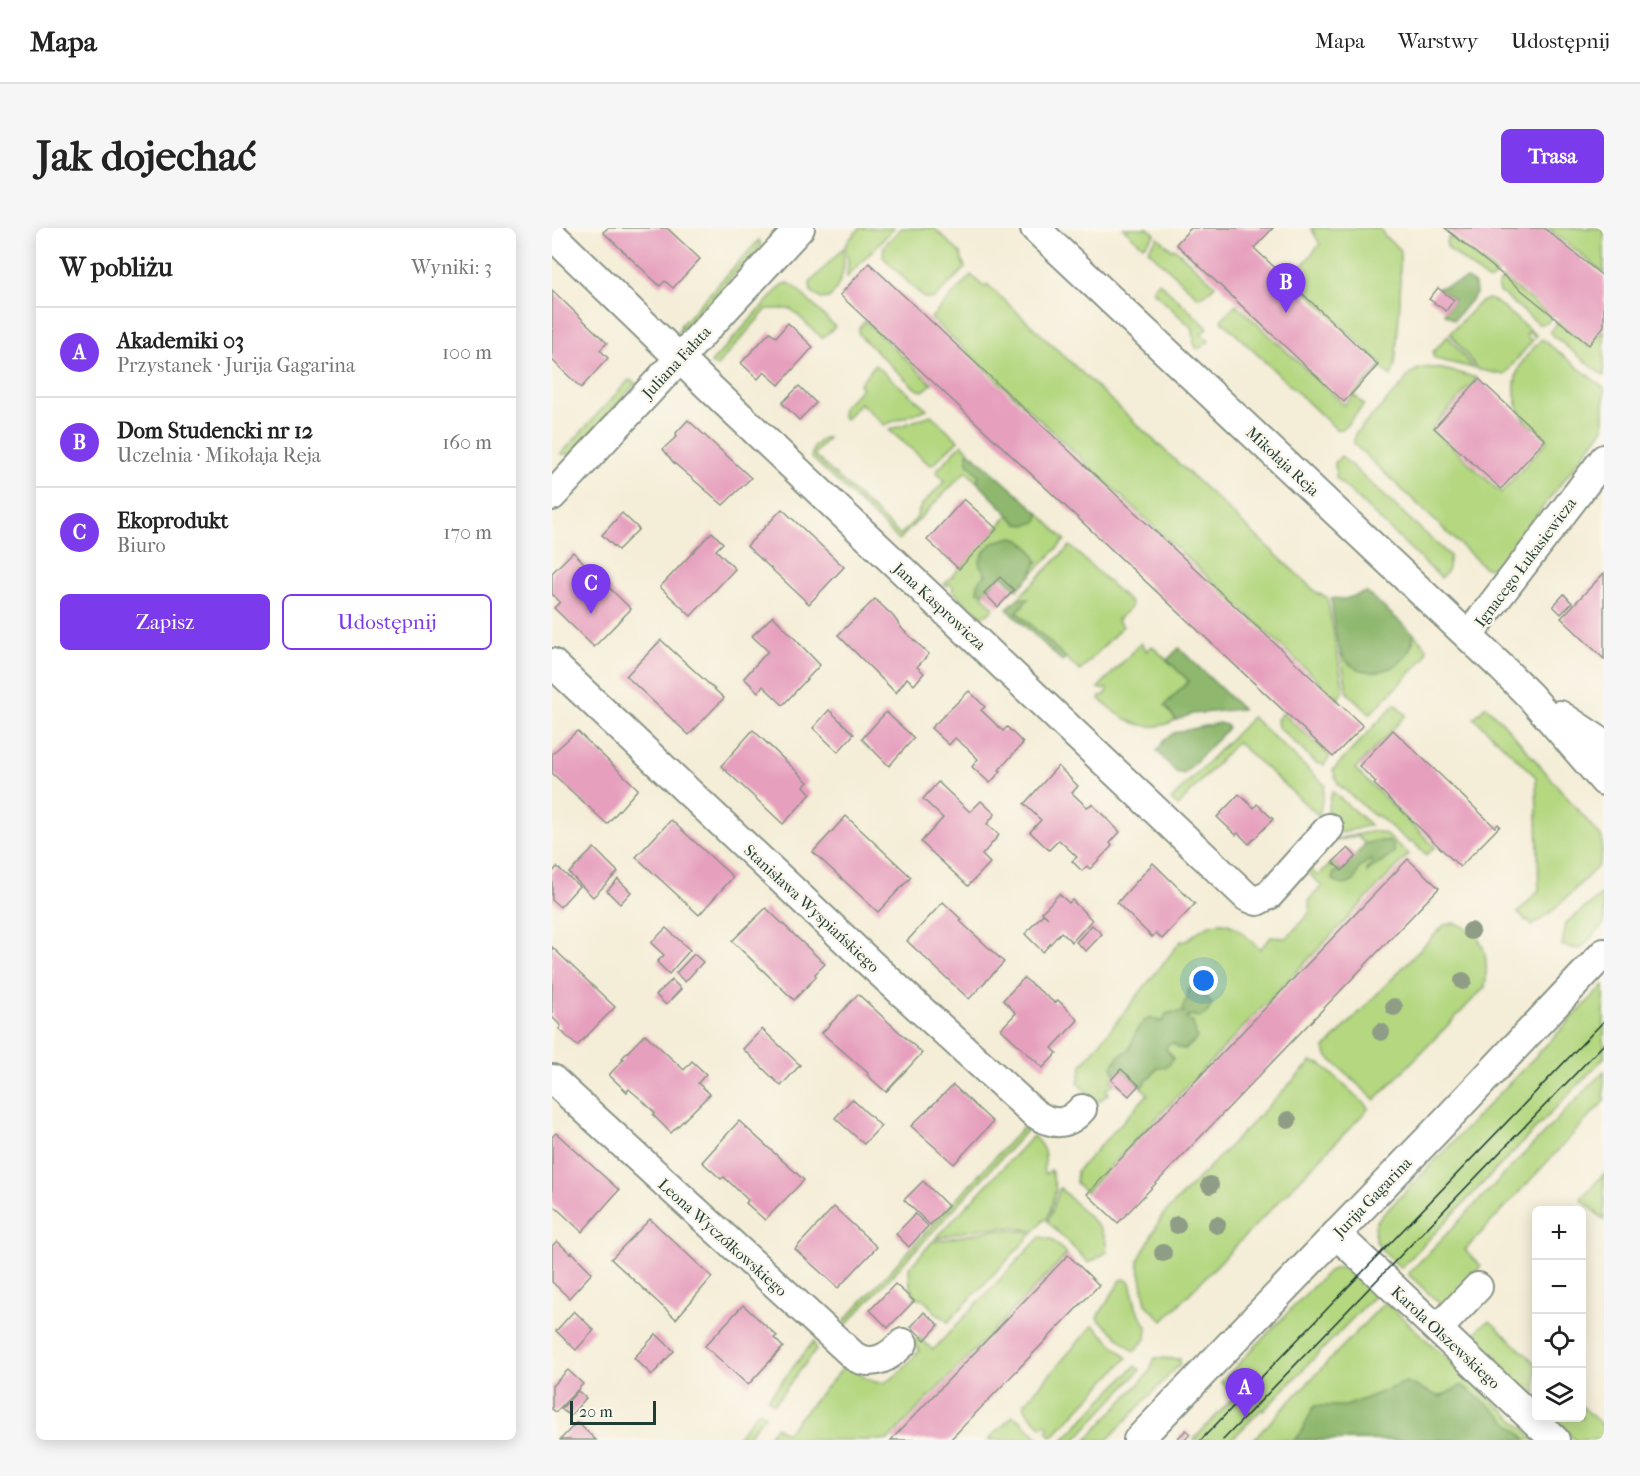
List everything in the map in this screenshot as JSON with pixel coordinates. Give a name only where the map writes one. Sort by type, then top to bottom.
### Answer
[{"type":"street","name":"Juliana Fałata","points":[[552,496],[800,228]]},
{"type":"street","name":"Mikołaja Reja","points":[[1035,228],[1530,696],[1604,782]]},
{"type":"street","name":"Jana Kasprowicza","points":[[552,235],[1251,900],[1259,900],[1269,895],[1329,828]]},
{"type":"street","name":"Ignacego Łukasiewicza","points":[[1468,636],[1604,459]]},
{"type":"street","name":"Stanisława Wyspiańskiego","points":[[552,663],[872,965],[1034,1113],[1047,1120],[1063,1122],[1071,1120],[1082,1109]]},
{"type":"street","name":"Mikołaja Reja","points":[[1530,696],[1604,744]]},
{"type":"street","name":"Jurija Gagarina","points":[[1138,1440],[1604,953]]},
{"type":"street","name":"Leona Wyczółkowskiego","points":[[552,1079],[855,1357],[868,1361],[881,1359],[891,1354],[903,1342]]},
{"type":"street","name":"Karola Olszewskiego","points":[[1336,1234],[1555,1440]]},
{"type":"street","points":[[1438,1329],[1478,1287]]},
{"type":"green space","points":[[860,228],[894,228],[847,277],[848,260],[845,248]]},
{"type":"green space","points":[[901,228],[934,228],[960,253],[965,268],[934,299],[924,298],[883,257],[884,246]]},
{"type":"green space","points":[[1123,228],[1148,228],[1155,234],[1145,245],[1142,245]]},
{"type":"green space","points":[[1311,228],[1380,228],[1385,237],[1400,249],[1400,301],[1395,366],[1391,376],[1381,368],[1354,395],[1364,405],[1343,429],[1336,429],[1221,320],[1236,304],[1344,405],[1382,365],[1292,278],[1320,244]]},
{"type":"green space","points":[[1548,228],[1604,228],[1604,273]]},
{"type":"green space","points":[[1450,236],[1498,274],[1491,280],[1487,280],[1448,248],[1446,242]]},
{"type":"green space","points":[[1158,237],[1172,250],[1174,248],[1215,285],[1205,295],[1198,297],[1148,250]]},
{"type":"green space","points":[[759,240],[761,246],[680,333],[678,332],[680,326]]},
{"type":"green space","points":[[843,248],[844,262],[840,281],[829,298],[821,299],[811,291],[810,283]]},
{"type":"green space","points":[[971,275],[984,287],[987,284],[1317,593],[1327,597],[1344,691],[1339,696],[1339,700],[931,318]]},
{"type":"green space","points":[[1503,278],[1552,317],[1547,323],[1539,324],[1500,292],[1498,285]]},
{"type":"green space","points":[[1468,279],[1475,285],[1476,294],[1454,320],[1444,313],[1454,300],[1438,288]]},
{"type":"green space","points":[[1159,282],[1208,328],[1201,334],[1209,341],[1200,348],[1196,348],[1194,343],[1193,329],[1152,290]]},
{"type":"green space","points":[[788,283],[794,286],[835,327],[822,338],[791,309],[767,309],[716,367],[711,363],[782,285]]},
{"type":"green space","points":[[1488,299],[1496,302],[1536,335],[1535,337],[1529,332],[1526,334],[1529,339],[1533,340],[1504,375],[1477,369],[1450,333],[1479,303]]},
{"type":"green space","points":[[865,321],[932,384],[923,391],[916,389],[859,334],[859,328]]},
{"type":"green space","points":[[1558,322],[1589,347],[1604,330],[1604,376],[1552,335],[1551,331]]},
{"type":"green space","points":[[1448,336],[1473,368],[1436,359],[1433,356],[1433,352]]},
{"type":"green space","points":[[1542,339],[1604,388],[1604,428],[1504,557],[1494,567],[1485,568],[1354,444],[1355,434],[1409,375],[1417,370],[1437,368],[1477,378],[1431,429],[1501,493],[1548,440],[1534,426],[1532,428],[1521,414],[1515,387],[1523,361]]},
{"type":"green space","points":[[875,365],[927,409],[884,425],[860,403],[846,419],[842,417],[843,407],[862,388],[859,384]]},
{"type":"green space","points":[[629,380],[636,383],[571,454],[561,454]]},
{"type":"green space","points":[[931,415],[958,440],[930,465],[889,430]]},
{"type":"green space","points":[[824,438],[828,438],[814,455],[900,535],[916,519],[921,506],[945,481],[936,471],[962,444],[969,451],[967,458],[969,464],[979,475],[977,482],[966,471],[899,540],[811,457],[814,446]]},
{"type":"green space","points":[[969,451],[1039,513],[1037,522],[1027,525],[1018,524],[977,482],[979,475],[968,461]]},
{"type":"green space","points":[[1341,456],[1450,556],[1447,572],[1441,578],[1336,478],[1335,463]]},
{"type":"green space","points":[[1039,513],[1065,540],[1031,575],[1037,561],[984,551],[980,564],[986,575],[977,590],[984,593],[982,595],[994,608],[988,614],[980,617],[952,590],[953,587],[950,584],[944,585],[1009,515],[1013,519],[1037,522]]},
{"type":"green space","points":[[1012,537],[1028,546],[1035,556],[1037,561],[1031,575],[1017,590],[1002,575],[984,593],[977,591],[979,580],[986,575],[979,564],[984,552],[995,542]]},
{"type":"green space","points":[[1070,546],[1131,603],[1131,607],[1117,620],[1123,626],[1080,671],[1017,612],[1028,599],[1014,602]]},
{"type":"green space","points":[[1366,592],[1413,633],[1411,646],[1405,657],[1396,665],[1373,672],[1361,670],[1350,664],[1341,653],[1334,626],[1331,598],[1345,599]]},
{"type":"green space","points":[[1024,598],[1028,599],[1017,612],[1066,658],[1062,661],[1007,609],[1014,602]]},
{"type":"green space","points":[[1413,633],[1427,648],[1425,658],[1370,714],[1348,693],[1340,652],[1351,665],[1413,643]]},
{"type":"green space","points":[[1141,643],[1147,651],[1152,646],[1189,681],[1165,705],[1176,720],[1165,725],[1144,726],[1134,723],[1116,713],[1099,699],[1108,691],[1106,688],[1103,690],[1098,688]]},
{"type":"green space","points":[[1179,648],[1242,709],[1192,714],[1176,720],[1165,705],[1189,681],[1167,660]]},
{"type":"green space","points":[[1395,704],[1406,715],[1355,769],[1435,847],[1426,855],[1412,841],[1410,843],[1338,784],[1333,770]]},
{"type":"green space","points":[[1486,706],[1602,838],[1602,853],[1598,866],[1556,908],[1532,926],[1518,913],[1539,890],[1536,777],[1474,718]]},
{"type":"green space","points":[[1282,713],[1330,756],[1324,765],[1316,763],[1278,727],[1277,720]]},
{"type":"green space","points":[[1252,717],[1325,785],[1319,816],[1237,742],[1178,806],[1171,800]]},
{"type":"green space","points":[[1218,723],[1228,728],[1184,774],[1176,772],[1157,751],[1165,739],[1174,733]]},
{"type":"green space","points":[[1332,791],[1370,825],[1342,833],[1326,819]]},
{"type":"green space","points":[[1374,831],[1384,833],[1409,854],[1086,1192],[1076,1183],[1077,1171],[1148,1094],[1141,1087],[1171,1054],[1166,1049],[1167,1045],[1173,1042],[1185,1049],[1192,1044],[1196,1038],[1186,1018],[1189,1015],[1200,1017],[1209,999],[1204,996],[1188,996],[1185,1013],[1173,1012],[1162,1022],[1137,1030],[1129,1050],[1119,1056],[1113,1071],[1116,1074],[1111,1080],[1114,1084],[1106,1090],[1109,1093],[1098,1102],[1078,1084],[1082,1065],[1181,941],[1187,941],[1196,933],[1215,923],[1231,925],[1238,929],[1260,949],[1271,937],[1287,938],[1310,912],[1309,900],[1322,886],[1305,870],[1310,869],[1317,876],[1333,862],[1340,869],[1333,874],[1357,871],[1365,862],[1371,860],[1372,863],[1382,863],[1376,841],[1365,844],[1357,836],[1336,841],[1336,839]]},
{"type":"green space","points":[[1388,841],[1393,844],[1394,852],[1367,872],[1367,868],[1372,863],[1371,860],[1365,863],[1355,880],[1349,884],[1342,885],[1333,880],[1333,873],[1340,869],[1342,871],[1365,844]]},
{"type":"green space","points":[[1604,893],[1604,924],[1580,949],[1562,946],[1566,923]]},
{"type":"green space","points":[[1454,923],[1473,933],[1483,948],[1486,966],[1485,987],[1375,1100],[1328,1057],[1324,1049],[1444,925]]},
{"type":"green space","points":[[1604,985],[1604,1058],[1401,1268],[1380,1248],[1375,1235],[1377,1221]]},
{"type":"green space","points":[[1195,986],[1202,989],[1212,1004],[1207,1013],[1200,1017],[1189,1015],[1187,1018],[1193,1023],[1197,1038],[1185,1049],[1178,1048],[1173,1043],[1167,1045],[1166,1049],[1173,1058],[1171,1063],[1158,1068],[1141,1087],[1121,1069],[1116,1074],[1112,1066],[1119,1056],[1129,1050],[1137,1030],[1144,1021],[1151,1018],[1162,1022],[1166,1014],[1184,1012],[1182,1008],[1188,996],[1188,989]]},
{"type":"green space","points":[[1311,1062],[1321,1064],[1369,1108],[1163,1321],[1146,1304],[1138,1261],[1162,1216]]},
{"type":"green space","points":[[1604,1071],[1604,1101],[1465,1250],[1481,1266],[1448,1303],[1440,1304],[1408,1274]]},
{"type":"green space","points":[[1023,1127],[1027,1130],[847,1324],[844,1321]]},
{"type":"green space","points":[[1033,1136],[1044,1152],[1043,1170],[1045,1174],[1051,1170],[1056,1190],[1047,1220],[1045,1219],[1034,1231],[996,1228],[935,1239]]},
{"type":"green space","points":[[1604,1174],[1604,1220],[1581,1199]]},
{"type":"green space","points":[[1060,1188],[1099,1227],[1105,1238],[1107,1252],[1089,1263],[1048,1222]]},
{"type":"green space","points":[[993,1230],[1033,1233],[948,1322],[924,1300],[916,1298],[910,1286],[909,1268],[932,1242]]},
{"type":"green space","points":[[1040,1237],[1051,1239],[1067,1254],[888,1440],[764,1440],[776,1427],[786,1433],[845,1366],[848,1365],[871,1381],[880,1383],[894,1377],[920,1350],[913,1343],[919,1337],[933,1350]]},
{"type":"green space","points":[[1344,1267],[1353,1270],[1377,1293],[1264,1410],[1262,1409],[1231,1440],[1193,1440],[1235,1396],[1221,1382],[1326,1273],[1335,1268]]},
{"type":"green space","points":[[1125,1279],[1130,1283],[1136,1307],[1147,1327],[1146,1339],[1134,1351],[1097,1318],[1121,1280]]},
{"type":"green space","points":[[1385,1302],[1536,1440],[1253,1440]]},
{"type":"green space","points":[[1490,1321],[1532,1360],[1532,1400],[1476,1347],[1473,1339],[1481,1326]]},
{"type":"green space","points":[[1093,1325],[1127,1358],[1052,1437],[1047,1431],[1049,1427],[1045,1424],[1042,1427],[1026,1411],[1024,1404]]},
{"type":"green space","points":[[814,1341],[816,1350],[774,1404],[768,1399]]},
{"type":"green space","points":[[1155,1358],[1180,1359],[1180,1364],[1107,1440],[1086,1440],[1148,1374]]},
{"type":"green space","points":[[1135,1366],[1140,1370],[1075,1440],[1063,1440]]},
{"type":"green space","points":[[1406,1382],[1440,1397],[1462,1385],[1492,1408],[1527,1440],[1294,1440],[1301,1433],[1314,1406],[1346,1406]]},
{"type":"green space","points":[[759,1410],[765,1415],[744,1440],[735,1440]]},
{"type":"green space","points":[[1586,1410],[1604,1427],[1604,1440],[1575,1440],[1555,1422],[1586,1422]]},
{"type":"green space","points":[[1013,1416],[1021,1421],[1040,1440],[988,1440]]},
{"type":"building","points":[[608,228],[667,228],[700,259],[673,288],[665,281],[660,286],[603,232]]},
{"type":"building","points":[[1191,228],[1273,228],[1254,248],[1378,365],[1344,402],[1176,244]]},
{"type":"building","points":[[1445,228],[1544,228],[1604,277],[1604,326],[1589,345]]},
{"type":"building","points":[[869,263],[1363,726],[1333,757],[840,295]]},
{"type":"building","points":[[1438,288],[1454,300],[1446,311],[1429,299]]},
{"type":"building","points":[[552,290],[607,343],[600,350],[608,358],[581,388],[552,360]]},
{"type":"building","points":[[788,323],[813,347],[779,385],[764,372],[758,379],[741,363],[770,332],[776,337]]},
{"type":"building","points":[[1479,379],[1545,440],[1501,489],[1434,428]]},
{"type":"building","points":[[799,386],[816,403],[799,420],[782,403]]},
{"type":"building","points":[[688,420],[751,478],[723,505],[673,462],[663,449],[677,436],[676,433]]},
{"type":"building","points":[[964,499],[997,529],[959,569],[927,540]]},
{"type":"building","points":[[782,509],[844,567],[809,604],[747,546]]},
{"type":"building","points":[[622,513],[639,529],[618,550],[602,535]]},
{"type":"building","points":[[712,532],[723,543],[716,550],[735,569],[691,616],[660,587]]},
{"type":"building","points":[[573,552],[631,609],[594,647],[554,608],[560,602],[552,594],[552,573]]},
{"type":"building","points":[[1604,573],[1604,659],[1561,618]]},
{"type":"building","points":[[1000,577],[1014,590],[998,607],[984,593]]},
{"type":"building","points":[[1564,594],[1572,603],[1561,614],[1553,606]]},
{"type":"building","points":[[875,599],[929,654],[917,667],[924,673],[914,685],[907,678],[896,693],[838,635]]},
{"type":"building","points":[[773,616],[820,665],[783,705],[763,686],[758,692],[744,678],[768,651],[752,636]]},
{"type":"building","points":[[661,640],[724,698],[689,735],[626,676]]},
{"type":"building","points":[[969,691],[985,707],[981,710],[1003,731],[1007,727],[1023,743],[990,783],[972,767],[978,759],[968,749],[955,738],[949,745],[931,728]]},
{"type":"building","points":[[829,710],[854,734],[838,752],[813,728]]},
{"type":"building","points":[[886,712],[914,738],[889,766],[862,739]]},
{"type":"building","points":[[753,730],[808,782],[804,786],[811,794],[783,824],[721,766]]},
{"type":"building","points":[[1393,730],[1495,827],[1498,824],[1500,826],[1460,867],[1374,784],[1376,782],[1359,766]]},
{"type":"building","points":[[577,731],[638,789],[607,824],[552,773],[552,754]]},
{"type":"building","points":[[1058,766],[1078,786],[1072,793],[1087,807],[1092,804],[1120,832],[1110,843],[1112,846],[1090,869],[1087,866],[1082,871],[1072,861],[1077,857],[1059,840],[1049,850],[1030,832],[1041,820],[1024,804]]},
{"type":"building","points":[[938,782],[970,812],[981,801],[995,814],[987,824],[999,835],[982,855],[990,863],[968,886],[921,842],[943,818],[923,799]]},
{"type":"building","points":[[1239,794],[1254,808],[1257,804],[1273,819],[1249,844],[1217,817]]},
{"type":"building","points":[[846,816],[911,877],[878,912],[813,852]]},
{"type":"building","points":[[671,820],[733,877],[699,915],[636,857]]},
{"type":"building","points":[[594,848],[618,872],[593,897],[569,873]]},
{"type":"building","points":[[1348,848],[1356,856],[1342,871],[1333,862]]},
{"type":"building","points":[[1408,859],[1439,888],[1118,1223],[1087,1194]]},
{"type":"building","points":[[1153,863],[1195,904],[1162,939],[1156,933],[1152,937],[1117,903]]},
{"type":"building","points":[[557,867],[579,886],[560,907],[552,900],[552,873]]},
{"type":"building","points":[[618,879],[631,892],[620,904],[607,891]]},
{"type":"building","points":[[1059,894],[1069,903],[1072,900],[1092,920],[1072,942],[1061,932],[1043,952],[1025,934],[1043,914],[1048,918],[1042,912]]},
{"type":"building","points":[[943,902],[1004,962],[969,999],[907,941]]},
{"type":"building","points":[[766,908],[825,964],[794,1000],[732,941]]},
{"type":"building","points":[[1092,925],[1102,934],[1086,951],[1076,942]]},
{"type":"building","points":[[666,928],[690,950],[669,974],[657,962],[664,955],[651,943]]},
{"type":"building","points":[[552,947],[615,1007],[577,1046],[559,1029],[561,1026],[552,1017]]},
{"type":"building","points":[[694,954],[703,962],[685,982],[676,973]]},
{"type":"building","points":[[1024,978],[1055,1003],[1058,1000],[1078,1020],[1052,1048],[1057,1053],[1043,1068],[1001,1029],[1016,1013],[1003,1000]]},
{"type":"building","points":[[672,980],[681,989],[666,1005],[656,995]]},
{"type":"building","points":[[858,994],[922,1053],[886,1092],[822,1033]]},
{"type":"building","points":[[762,1029],[800,1065],[781,1086],[743,1049]]},
{"type":"building","points":[[645,1034],[684,1070],[692,1061],[706,1074],[698,1083],[710,1094],[671,1133],[643,1101],[629,1089],[627,1092],[609,1075]]},
{"type":"building","points":[[1121,1069],[1139,1085],[1129,1096],[1111,1080]]},
{"type":"building","points":[[953,1085],[993,1122],[954,1164],[911,1126]]},
{"type":"building","points":[[852,1099],[881,1126],[864,1144],[835,1118]]},
{"type":"building","points":[[739,1121],[804,1180],[765,1220],[746,1203],[748,1200],[724,1177],[721,1179],[702,1162]]},
{"type":"building","points":[[556,1133],[619,1190],[582,1232],[552,1204],[552,1137]]},
{"type":"building","points":[[923,1181],[948,1206],[930,1225],[904,1200]]},
{"type":"building","points":[[834,1207],[877,1247],[838,1288],[795,1249]]},
{"type":"building","points":[[915,1214],[928,1226],[909,1247],[896,1234]]},
{"type":"building","points":[[650,1219],[712,1277],[676,1319],[611,1259]]},
{"type":"building","points":[[557,1241],[571,1254],[572,1252],[592,1273],[569,1298],[552,1282],[552,1246]]},
{"type":"building","points":[[1068,1255],[1099,1285],[950,1440],[891,1440]]},
{"type":"building","points":[[895,1284],[914,1301],[888,1328],[870,1310]]},
{"type":"building","points":[[743,1305],[777,1336],[774,1338],[783,1347],[748,1385],[705,1346]]},
{"type":"building","points":[[574,1311],[594,1330],[576,1350],[556,1331]]},
{"type":"building","points":[[924,1312],[939,1325],[925,1340],[911,1327]]},
{"type":"building","points":[[656,1334],[674,1351],[652,1375],[634,1358]]},
{"type":"building","points":[[568,1370],[583,1384],[556,1412],[552,1409],[552,1386]]},
{"type":"building","points":[[578,1391],[586,1398],[570,1416],[561,1409]]},
{"type":"building","points":[[577,1422],[596,1440],[560,1440]]},
{"type":"building","points":[[1186,1430],[1190,1434],[1185,1440],[1176,1440]]},
{"type":"tram line","points":[[1201,1440],[1604,1021]]},
{"type":"tram line","points":[[1223,1440],[1604,1044]]},
{"type":"place","name":"Dom Studencki nr 12","points":[[1286,313]]},
{"type":"place","name":"Ekoprodukt","points":[[591,614]]},
{"type":"place","name":"Akademiki 03","points":[[1245,1418]]}]
